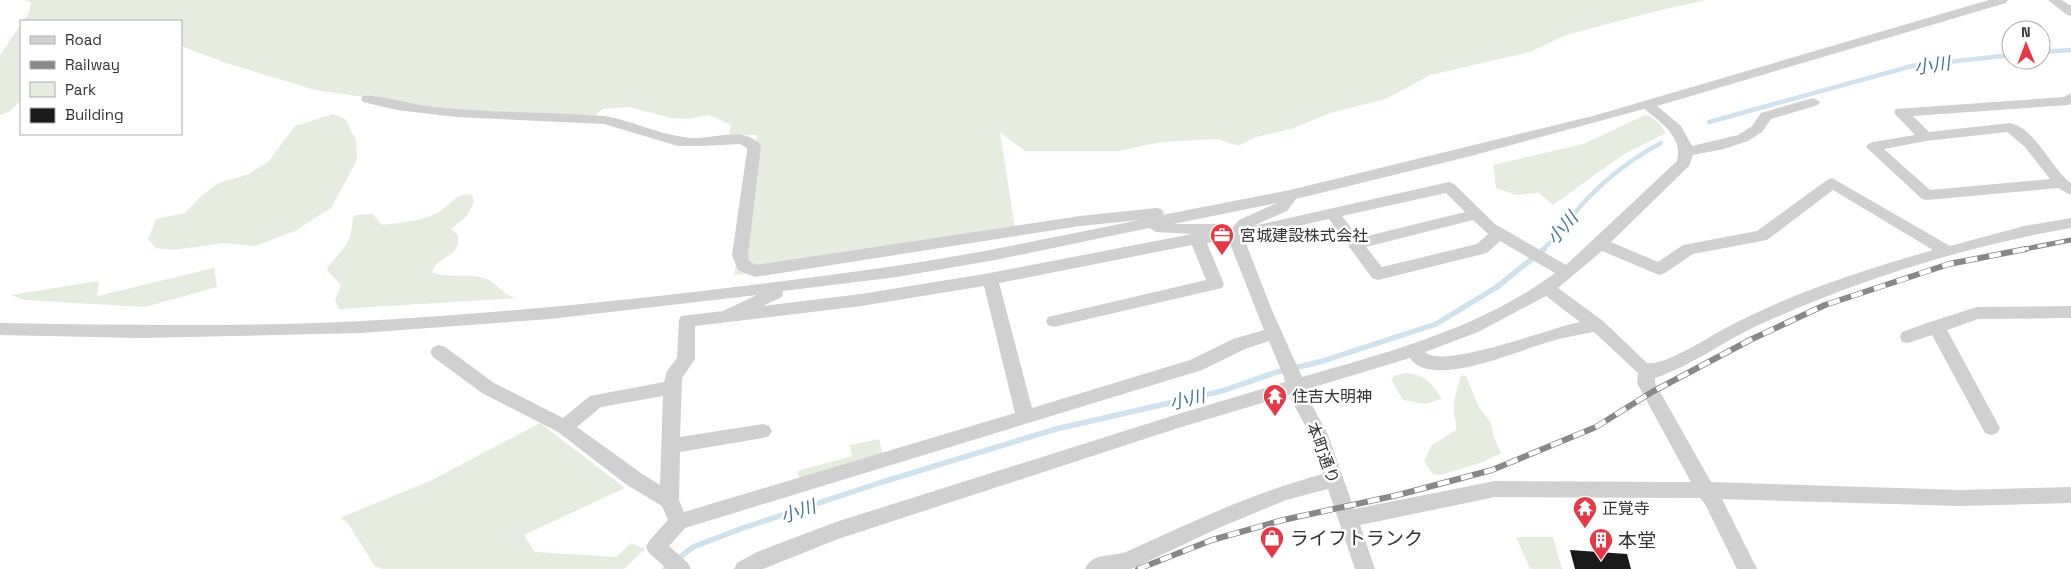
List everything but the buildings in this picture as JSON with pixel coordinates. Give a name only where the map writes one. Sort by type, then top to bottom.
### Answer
[{"type":"street","points":[[0,329],[141,332],[361,327],[550,313],[794,285],[996,254],[1290,195],[1471,152],[1597,119],[2002,0]]},
{"type":"street","points":[[2054,0],[2071,12]]},
{"type":"street","points":[[368,99],[401,106],[480,114],[620,122],[677,141],[747,140],[754,146],[754,151],[740,255],[741,263],[755,271],[1080,221],[1174,211],[1218,210]]},
{"type":"street","points":[[1687,151],[1712,147],[1747,136],[1757,129],[1766,116],[1813,102]]},
{"type":"street","points":[[1926,137],[1901,112],[2020,106],[2027,103],[2070,102]]},
{"type":"street","points":[[744,569],[764,558],[836,531],[1294,383],[1413,349],[1472,328],[1547,288],[1567,273],[1684,163],[1687,151],[1686,144],[1676,130],[1646,104]]},
{"type":"street","points":[[2010,127],[2030,144],[2066,187],[1927,195],[1873,147],[1926,137],[2010,127]]},
{"type":"street","points":[[1600,244],[1659,269],[1689,249],[1761,236],[1832,183],[1948,252]]},
{"type":"street","points":[[679,522],[669,500],[669,446],[673,376],[686,359],[687,320],[861,300],[990,279],[1197,239],[1235,235],[1449,187],[1490,228],[1567,273]]},
{"type":"street","points":[[1235,235],[1241,226],[1283,208],[1288,202],[1290,195]]},
{"type":"street","points":[[1332,213],[1378,274],[1481,249],[1499,233]]},
{"type":"street","points":[[1356,244],[1476,214]]},
{"type":"street","points":[[1144,224],[1175,229],[1219,229],[1235,235]]},
{"type":"street","points":[[1547,288],[1597,325],[1638,365],[1647,370],[1658,370],[1693,354],[1756,319],[1812,295],[1872,273],[2024,231],[2071,224]]},
{"type":"street","name":"本町通り","points":[[1235,235],[1294,383],[1319,435],[1365,569]]},
{"type":"street","points":[[1054,321],[1216,284],[1197,239]]},
{"type":"street","points":[[990,279],[1025,417]]},
{"type":"street","points":[[725,317],[794,285]]},
{"type":"street","points":[[1908,337],[1977,313],[2071,312]]},
{"type":"street","points":[[1413,349],[1422,360],[1434,363],[1449,363],[1495,352],[1555,334],[1597,325]]},
{"type":"street","points":[[1936,326],[1991,428]]},
{"type":"street","points":[[681,569],[656,547],[679,522],[1196,365],[1239,344],[1277,339]]},
{"type":"street","points":[[439,352],[488,388],[564,427],[634,479],[669,500]]},
{"type":"street","points":[[1647,370],[1646,383],[1705,490],[1712,498],[1747,569]]},
{"type":"street","points":[[564,427],[596,401],[672,388]]},
{"type":"street","points":[[669,446],[763,431]]},
{"type":"street","points":[[1102,567],[1123,563],[1283,493],[1334,479]]},
{"type":"street","points":[[1348,519],[1495,489],[1705,490],[1961,498],[2071,495]]},
{"type":"green space","points":[[23,0],[1706,0],[1566,35],[1530,52],[1430,75],[1386,99],[1330,113],[1291,129],[1256,137],[1238,146],[1218,139],[1161,142],[1119,151],[1025,151],[1000,132],[1015,229],[764,272],[734,275],[757,135],[729,135],[731,125],[709,115],[686,119],[671,118],[629,107],[602,109],[594,118],[448,109],[315,90],[226,63],[182,46],[182,20],[24,20],[29,13],[31,2]]},
{"type":"green space","points":[[20,25],[20,101],[9,112],[0,115],[0,55]]},
{"type":"green space","points":[[333,114],[345,119],[356,140],[357,160],[331,208],[295,231],[255,246],[224,243],[174,250],[156,248],[148,239],[156,219],[185,213],[201,196],[219,183],[249,174],[269,161],[295,126]]},
{"type":"green space","points":[[1645,115],[1655,120],[1666,133],[1624,154],[1553,205],[1539,193],[1516,195],[1496,188],[1493,165],[1583,144]]},
{"type":"green space","points":[[466,194],[472,195],[474,202],[466,217],[451,229],[458,235],[456,249],[439,262],[432,272],[484,278],[507,294],[517,298],[339,309],[335,301],[341,285],[327,270],[348,241],[353,217],[356,215],[372,214],[383,225],[417,220],[441,211],[458,197]]},
{"type":"green space","points":[[214,268],[217,287],[145,307],[24,300],[11,295],[99,281],[97,296]]},
{"type":"green space","points":[[1407,373],[1424,378],[1442,399],[1425,404],[1403,400],[1391,379],[1396,375]]},
{"type":"green space","points":[[1461,376],[1466,376],[1479,407],[1491,423],[1494,438],[1501,453],[1483,462],[1440,475],[1433,474],[1424,461],[1432,445],[1456,430],[1454,403]]},
{"type":"green space","points":[[540,423],[625,488],[524,535],[535,552],[616,557],[631,543],[645,549],[624,569],[383,569],[375,566],[347,522],[340,518],[432,480]]},
{"type":"green space","points":[[879,439],[883,456],[801,481],[797,471],[852,456],[850,445]]},
{"type":"green space","points":[[1516,537],[1553,537],[1562,569],[1530,569]]},
{"type":"waterway","name":"小川","points":[[2051,51],[2071,50]]},
{"type":"waterway","name":"小川","points":[[1709,122],[1912,66],[2001,56]]},
{"type":"waterway","name":"小川","points":[[1542,250],[1602,184],[1630,162],[1661,143]]},
{"type":"waterway","name":"小川","points":[[665,569],[693,547],[743,528],[879,483],[1056,429],[1222,391],[1277,372],[1323,361],[1436,324],[1497,287],[1544,249]]},
{"type":"railway","points":[[2020,250],[2071,240]]},
{"type":"railway","points":[[1138,569],[1212,540],[1283,520],[1398,495],[1492,470],[1596,427],[1652,392],[1752,339],[1825,305],[1949,264],[2026,249]]},
{"type":"place","name":"宮城建設株式会社","points":[[1222,256]]},
{"type":"place","name":"住吉大明神","points":[[1275,417]]},
{"type":"place","name":"正覚寺","points":[[1585,529]]},
{"type":"place","name":"ライフトランク","points":[[1272,559]]},
{"type":"place","name":"本堂","points":[[1601,561]]}]
